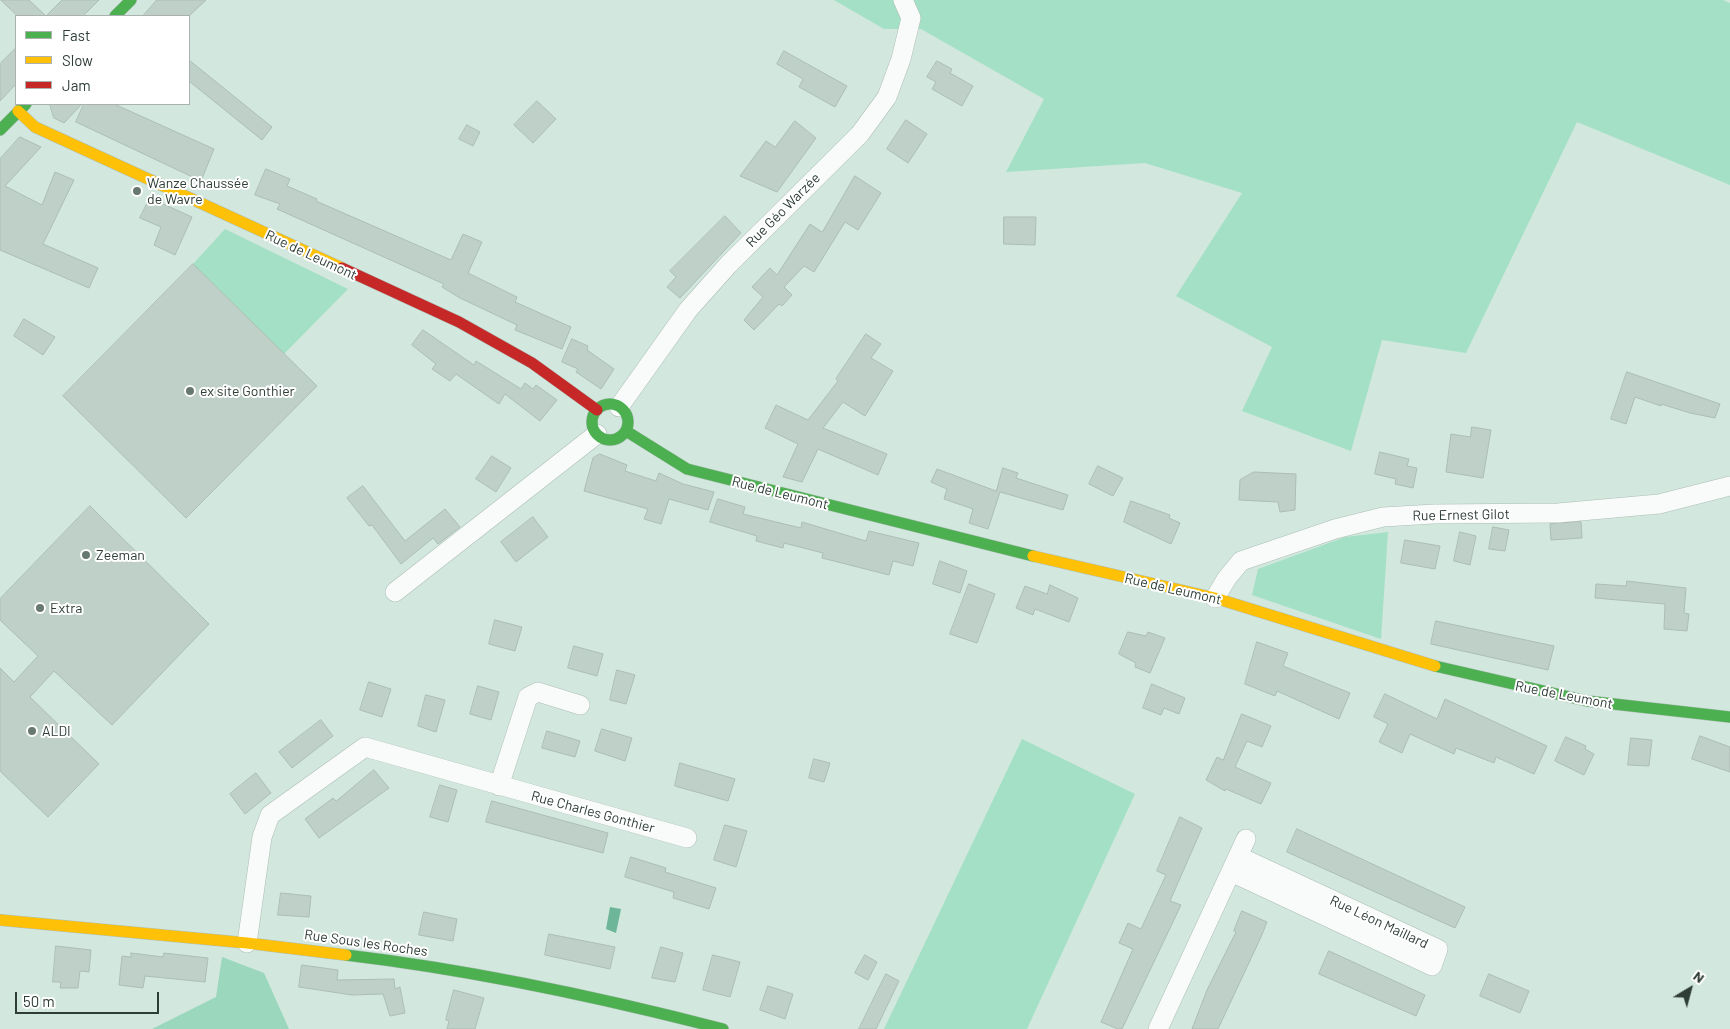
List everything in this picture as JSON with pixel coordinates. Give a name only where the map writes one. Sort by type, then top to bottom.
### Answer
[{"type":"street","points":[[116,15],[132,0]]},
{"type":"street","name":"Rue Géo Warzée","points":[[619,407],[688,310],[728,265],[860,134],[887,97],[901,59],[911,18],[903,0]]},
{"type":"street","points":[[0,130],[22,107]]},
{"type":"street","name":"Rue de Leumont","points":[[22,107],[35,127],[459,322],[532,363],[597,410]]},
{"type":"street","points":[[607,405],[619,407],[623,410],[628,420],[626,431],[623,435],[612,440],[601,438],[596,434],[592,422],[597,410],[607,405]]},
{"type":"street","name":"Rue de Leumont","points":[[626,431],[687,469],[1096,572],[1215,598],[1403,657],[1472,676],[1586,701],[1730,717]]},
{"type":"street","points":[[394,592],[596,434]]},
{"type":"street","name":"Rue Ernest Gilot","points":[[1215,598],[1227,578],[1242,561],[1335,530],[1382,518],[1434,514],[1567,512],[1659,504],[1730,486]]},
{"type":"street","points":[[500,786],[528,697],[538,692],[580,705]]},
{"type":"street","name":"Rue Charles Gonthier","points":[[248,944],[262,837],[270,815],[365,747],[687,838]]},
{"type":"street","points":[[1158,1029],[1246,839]]},
{"type":"street","name":"Rue Léon Maillard","points":[[1234,864],[1438,949],[1432,966],[1234,864]]},
{"type":"street","name":"Rue Sous les Roches","points":[[0,920],[399,960],[623,1003],[723,1029]]},
{"type":"shaded area","points":[[834,0],[1723,0],[1730,3],[1730,185],[1577,122],[1466,353],[1382,340],[1351,451],[1242,411],[1272,347],[1176,296],[1242,193],[1145,163],[1006,172],[1044,99],[921,29],[884,29]]},
{"type":"shaded area","points":[[225,229],[348,289],[284,354],[193,264]]},
{"type":"shaded area","points":[[1388,532],[1381,639],[1252,595],[1258,569],[1345,537]]},
{"type":"shaded area","points":[[1022,739],[1135,794],[1027,1029],[884,1029]]},
{"type":"shaded area","points":[[610,907],[621,909],[616,933],[606,929]]},
{"type":"shaded area","points":[[222,957],[264,973],[289,1029],[152,1029],[216,997]]},
{"type":"building","points":[[1,0],[29,0],[45,15],[17,15]]},
{"type":"building","points":[[62,0],[99,0],[84,15],[47,15]]},
{"type":"building","points":[[157,0],[206,0],[190,15],[144,15]]},
{"type":"building","points":[[15,49],[15,85],[0,101],[0,64]]},
{"type":"building","points":[[784,51],[847,86],[835,107],[799,87],[803,79],[777,64]]},
{"type":"building","points":[[190,61],[272,127],[262,140],[190,82]]},
{"type":"building","points":[[937,61],[952,69],[950,73],[973,86],[962,106],[932,89],[936,82],[927,77]]},
{"type":"building","points":[[537,101],[556,119],[533,143],[514,125]]},
{"type":"building","points":[[50,105],[81,105],[64,123],[54,118]]},
{"type":"building","points":[[84,105],[116,105],[214,149],[201,181],[76,122]]},
{"type":"building","points":[[906,120],[927,134],[908,163],[887,149]]},
{"type":"building","points":[[795,121],[816,138],[777,192],[740,176],[766,141],[775,147]]},
{"type":"building","points":[[467,125],[480,132],[473,146],[459,139]]},
{"type":"building","points":[[20,137],[41,147],[5,186],[42,205],[55,172],[74,180],[43,244],[98,268],[89,288],[0,250],[0,159]]},
{"type":"building","points":[[266,169],[290,179],[287,186],[317,199],[316,201],[451,260],[463,234],[482,242],[468,273],[517,297],[515,302],[571,327],[562,349],[515,330],[517,325],[460,298],[442,287],[444,284],[277,209],[280,204],[255,195]]},
{"type":"building","points":[[855,176],[881,193],[858,230],[845,222],[814,272],[804,266],[784,287],[792,295],[782,306],[779,304],[754,330],[744,320],[763,297],[752,287],[770,268],[777,275],[810,224],[822,232]]},
{"type":"building","points":[[150,198],[192,217],[175,255],[154,245],[161,227],[140,218]]},
{"type":"building","points":[[725,216],[741,233],[680,298],[667,287],[676,277],[670,271]]},
{"type":"building","points":[[1004,217],[1036,217],[1035,245],[1004,244]]},
{"type":"building","name":"ex site Gonthier","points":[[193,264],[317,386],[186,518],[63,396]]},
{"type":"building","points":[[24,319],[55,337],[43,355],[14,336]]},
{"type":"building","points":[[423,330],[474,365],[476,361],[521,389],[525,383],[533,389],[536,385],[557,400],[540,421],[505,394],[499,404],[456,374],[450,381],[432,369],[436,364],[412,345]]},
{"type":"building","points":[[866,334],[881,344],[871,358],[893,371],[865,416],[843,402],[823,428],[887,454],[878,475],[818,449],[802,482],[783,477],[798,444],[765,428],[776,405],[808,420],[838,381],[836,379]]},
{"type":"building","points":[[572,339],[588,346],[587,350],[614,369],[601,389],[576,372],[578,369],[562,362]]},
{"type":"building","points":[[1627,372],[1720,404],[1715,418],[1661,404],[1661,406],[1635,397],[1626,424],[1611,419]]},
{"type":"building","points":[[1472,427],[1491,430],[1483,478],[1446,472],[1451,434],[1470,437]]},
{"type":"building","points":[[1380,452],[1409,459],[1407,466],[1417,468],[1413,488],[1395,484],[1396,479],[1375,474]]},
{"type":"building","points":[[600,454],[627,465],[625,471],[656,481],[659,473],[683,484],[714,492],[708,510],[669,499],[661,524],[644,519],[648,509],[584,491],[593,458]]},
{"type":"building","points":[[492,456],[511,468],[496,492],[476,479]]},
{"type":"building","points":[[1098,466],[1123,478],[1113,496],[1089,484]]},
{"type":"building","points":[[1003,468],[1018,473],[1016,478],[1068,495],[1063,510],[1000,492],[988,529],[969,523],[973,509],[944,499],[947,489],[931,482],[937,469],[996,491]]},
{"type":"building","points":[[1254,472],[1296,474],[1295,510],[1280,512],[1278,502],[1239,500],[1240,480]]},
{"type":"building","points":[[363,486],[405,541],[445,509],[460,527],[438,544],[433,538],[401,564],[372,525],[369,526],[347,498]]},
{"type":"building","points":[[718,499],[745,507],[743,514],[801,528],[802,522],[866,541],[869,531],[919,543],[913,566],[893,561],[889,575],[822,558],[823,553],[784,543],[783,548],[756,541],[757,536],[710,522]]},
{"type":"building","points":[[1131,501],[1170,515],[1169,518],[1180,523],[1171,544],[1124,522]]},
{"type":"building","points":[[90,506],[209,624],[112,725],[54,671],[30,697],[99,764],[48,817],[0,771],[0,668],[14,682],[38,656],[0,620],[0,599]]},
{"type":"building","points":[[533,517],[548,537],[516,562],[501,542]]},
{"type":"building","points":[[1581,522],[1582,538],[1551,540],[1550,524]]},
{"type":"building","points":[[1493,527],[1509,530],[1505,551],[1489,549]]},
{"type":"building","points":[[1460,532],[1476,536],[1470,565],[1454,561]]},
{"type":"building","points":[[1405,540],[1440,546],[1435,569],[1401,563]]},
{"type":"building","points":[[940,561],[967,571],[960,593],[933,584]]},
{"type":"building","points":[[1627,581],[1686,588],[1684,613],[1689,614],[1687,631],[1664,629],[1665,604],[1595,598],[1596,584],[1626,586]]},
{"type":"building","points":[[969,584],[995,594],[977,643],[950,634]]},
{"type":"building","points":[[1050,585],[1078,598],[1069,622],[1035,609],[1033,615],[1016,608],[1025,586],[1047,594]]},
{"type":"building","points":[[495,620],[522,627],[515,651],[489,644]]},
{"type":"building","points":[[1436,621],[1554,646],[1548,670],[1431,644]]},
{"type":"building","points":[[1128,632],[1146,636],[1148,632],[1165,638],[1150,673],[1135,667],[1136,663],[1119,654]]},
{"type":"building","points":[[1257,642],[1288,653],[1283,666],[1350,693],[1339,719],[1277,691],[1275,696],[1245,684]]},
{"type":"building","points":[[574,646],[603,654],[597,676],[568,668]]},
{"type":"building","points":[[617,670],[635,675],[626,704],[610,700]]},
{"type":"building","points":[[369,682],[391,689],[382,717],[360,710]]},
{"type":"building","points":[[1152,684],[1185,698],[1179,714],[1164,708],[1161,715],[1143,708]]},
{"type":"building","points":[[478,686],[499,692],[491,720],[470,714]]},
{"type":"building","points":[[1385,694],[1437,719],[1445,699],[1547,746],[1534,774],[1496,757],[1494,763],[1456,748],[1454,754],[1410,734],[1402,753],[1379,742],[1388,724],[1374,717]]},
{"type":"building","points":[[426,695],[445,700],[436,732],[418,726]]},
{"type":"building","points":[[1242,714],[1271,726],[1262,747],[1247,741],[1235,767],[1271,783],[1261,804],[1226,789],[1225,791],[1206,780],[1217,757],[1223,760]]},
{"type":"building","points":[[321,720],[333,736],[292,768],[279,752]]},
{"type":"building","points":[[602,729],[632,738],[625,761],[595,751]]},
{"type":"building","points":[[547,731],[580,741],[575,757],[542,748]]},
{"type":"building","points":[[1700,736],[1730,747],[1730,772],[1692,759]]},
{"type":"building","points":[[1566,737],[1586,746],[1585,749],[1594,754],[1584,775],[1555,761]]},
{"type":"building","points":[[1631,738],[1652,740],[1649,766],[1628,765]]},
{"type":"building","points":[[814,759],[830,763],[824,782],[809,778]]},
{"type":"building","points":[[680,763],[735,779],[728,801],[675,786]]},
{"type":"building","points":[[374,770],[389,788],[319,838],[305,819],[333,798],[336,801]]},
{"type":"building","points":[[256,773],[271,793],[245,814],[230,794]]},
{"type":"building","points":[[440,785],[457,790],[448,822],[430,817]]},
{"type":"building","points":[[492,801],[608,833],[603,853],[486,822]]},
{"type":"building","points":[[1180,817],[1202,828],[1170,901],[1181,905],[1122,1029],[1118,1029],[1101,1022],[1133,949],[1119,943],[1128,923],[1141,929],[1166,875],[1157,871]]},
{"type":"building","points":[[725,825],[747,831],[736,867],[714,860]]},
{"type":"building","points":[[1297,829],[1465,907],[1455,928],[1287,852]]},
{"type":"building","points":[[631,857],[666,868],[665,872],[716,888],[709,909],[673,898],[674,892],[625,877]]},
{"type":"building","points":[[281,893],[311,896],[309,917],[278,915]]},
{"type":"building","points":[[1242,911],[1267,922],[1261,937],[1218,1029],[1192,1029],[1207,990],[1236,932],[1234,931]]},
{"type":"building","points":[[424,912],[457,919],[453,941],[419,935]]},
{"type":"building","points":[[549,934],[615,947],[610,969],[545,955]]},
{"type":"building","points":[[56,946],[91,950],[89,972],[80,971],[78,988],[60,988],[61,982],[53,982]]},
{"type":"building","points":[[661,947],[683,953],[675,982],[652,978]]},
{"type":"building","points":[[1329,951],[1425,995],[1416,1016],[1319,974]]},
{"type":"building","points":[[131,953],[163,957],[164,953],[208,958],[205,982],[145,976],[143,988],[119,985],[122,956],[131,957]]},
{"type":"building","points":[[713,955],[740,962],[730,997],[703,990]]},
{"type":"building","points":[[865,955],[877,962],[868,980],[855,973]]},
{"type":"building","points":[[302,965],[338,970],[337,980],[394,979],[395,989],[400,987],[405,1013],[390,1016],[383,994],[352,995],[299,987]]},
{"type":"building","points":[[886,974],[899,981],[876,1029],[859,1029]]},
{"type":"building","points":[[1489,974],[1529,991],[1520,1013],[1480,996]]},
{"type":"building","points":[[768,986],[793,994],[785,1019],[760,1010]]},
{"type":"building","points":[[454,990],[484,998],[475,1029],[447,1029],[449,1021],[446,1020]]},
{"type":"traffic: fast","points":[[116,15],[131,0]]},
{"type":"traffic: fast","points":[[0,130],[25,105]]},
{"type":"traffic: fast","points":[[610,404],[623,409],[628,422],[623,435],[610,440],[597,435],[592,422],[597,409],[610,404]]},
{"type":"traffic: fast","points":[[626,431],[687,469],[1033,556]]},
{"type":"traffic: fast","points":[[1435,666],[1587,701],[1730,717]]},
{"type":"traffic: fast","points":[[346,955],[441,968],[536,986],[630,1006],[723,1029]]},
{"type":"traffic: slow","points":[[18,111],[35,127],[342,268]]},
{"type":"traffic: slow","points":[[1033,556],[1215,598],[1435,666]]},
{"type":"traffic: slow","points":[[0,920],[247,943],[346,955]]},
{"type":"traffic: jam","points":[[342,268],[459,322],[532,363],[597,410]]},
{"type":"place","name":"Wanze Chaussée de Wavre","points":[[137,191]]},
{"type":"place","name":"ex site Gonthier","points":[[190,391]]},
{"type":"place","name":"Zeeman","points":[[86,555]]},
{"type":"place","name":"Extra","points":[[40,608]]},
{"type":"place","name":"ALDI","points":[[32,731]]}]
